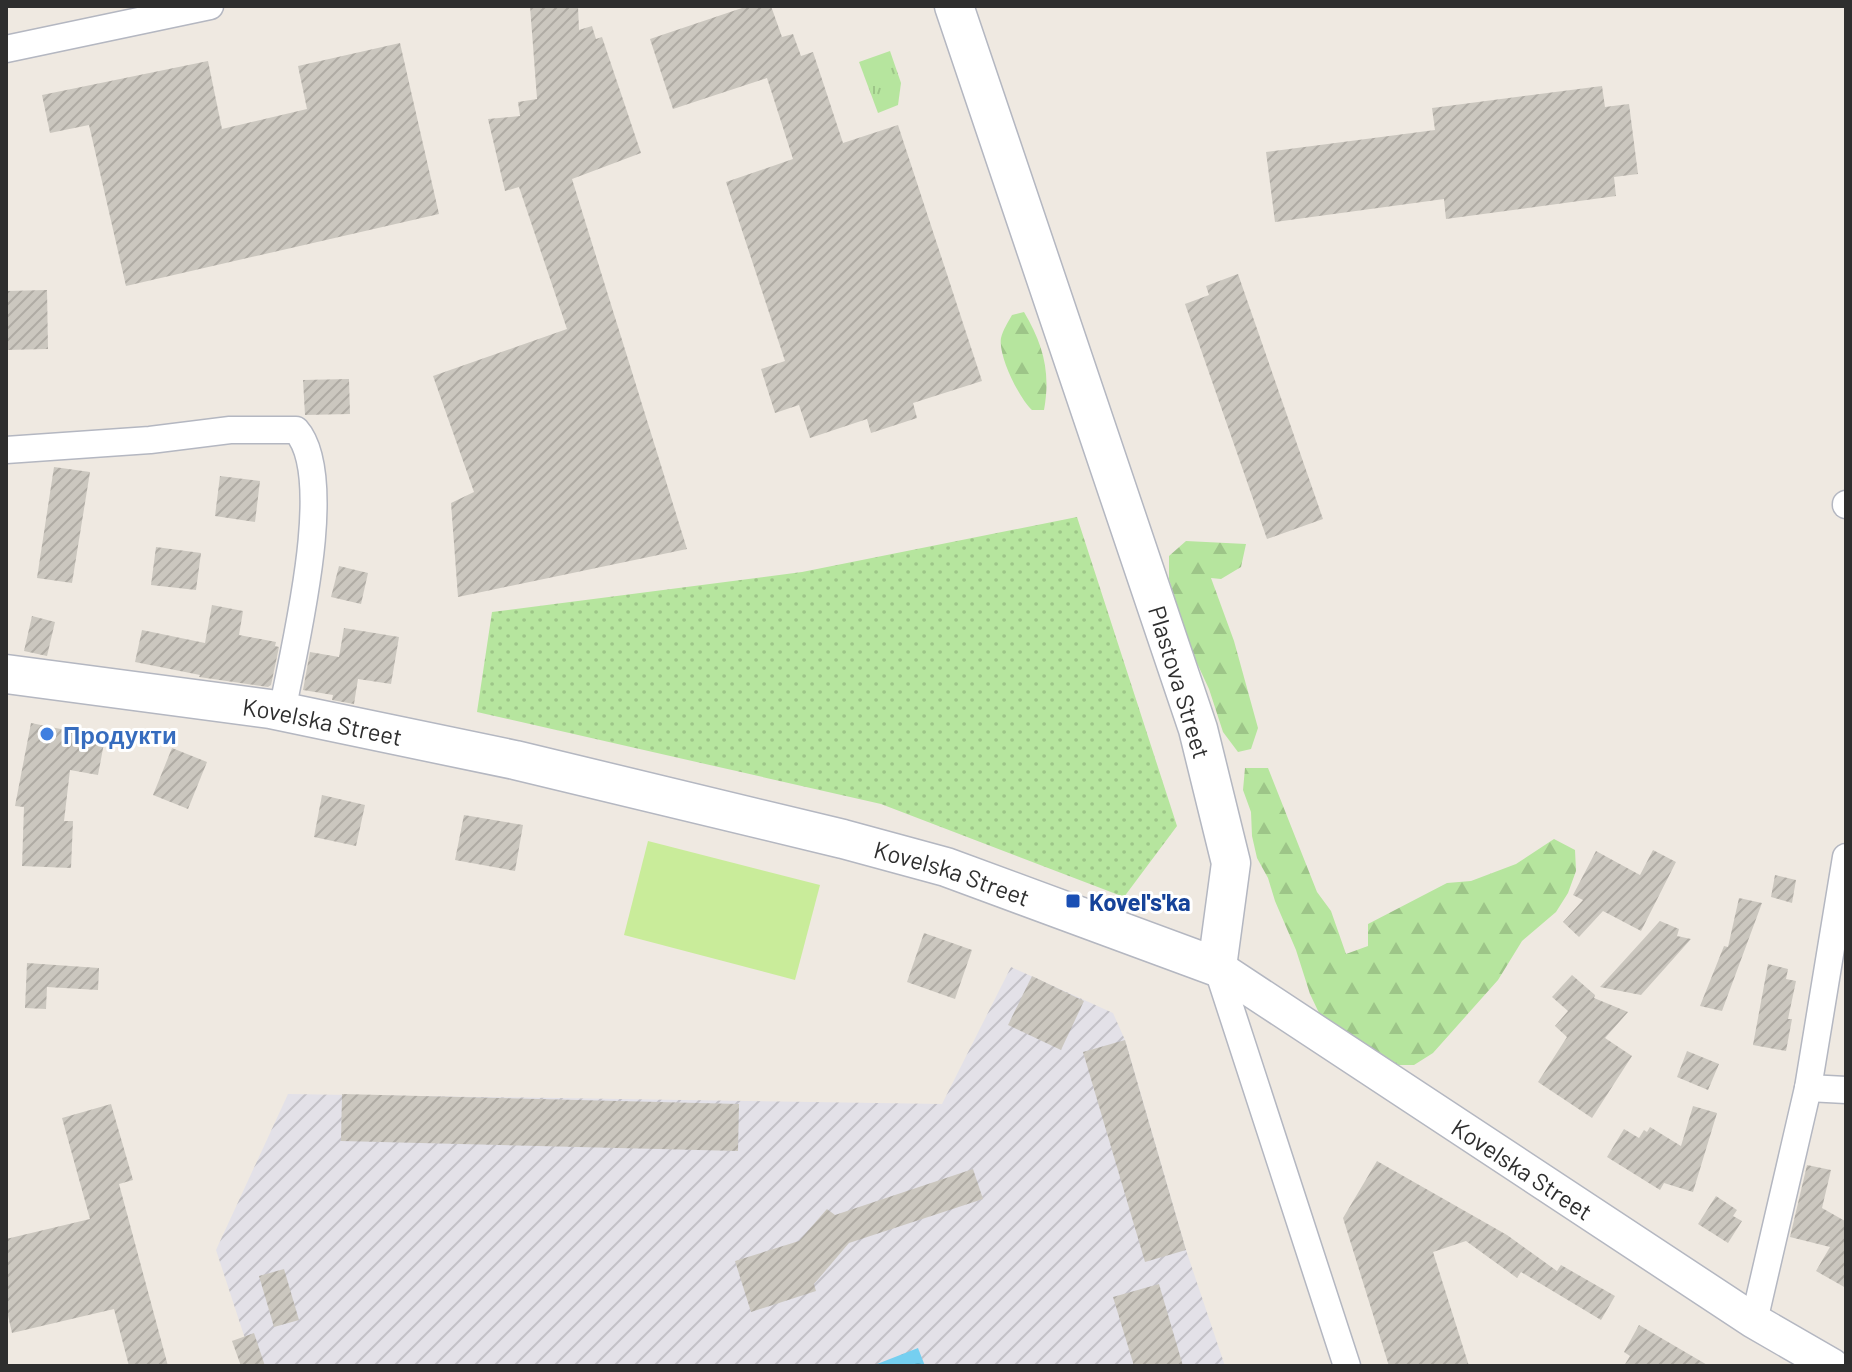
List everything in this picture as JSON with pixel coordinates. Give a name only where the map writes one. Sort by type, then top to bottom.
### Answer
[{"type":"main road","name":"Plastova Street","points":[[954,6],[1198,729],[1231,863],[1217,967]]},
{"type":"main road","name":"Kovelska Street","points":[[6,674],[282,712],[515,760],[843,839],[946,867],[1217,967]]},
{"type":"street","points":[[6,49],[210,6]]},
{"type":"street","points":[[6,450],[150,440],[230,430],[296,430],[305,440],[310,458],[313,539],[282,712]]},
{"type":"street","points":[[1754,1321],[1808,1088],[1846,857]]},
{"type":"street","name":"Kovelska Street","points":[[1217,967],[1754,1321],[1832,1366]]},
{"type":"street","name":"Plastova Street","points":[[1217,967],[1347,1366]]},
{"type":"street","points":[[1808,1088],[1846,1090]]},
{"type":"shaded area","points":[[1011,967],[1113,1013],[1125,1040],[1186,1250],[1225,1366],[254,1366],[216,1250],[288,1094],[942,1104]]},
{"type":"green space","points":[[890,51],[901,83],[898,105],[878,113],[859,62]]},
{"type":"green space","points":[[1024,312],[1044,359],[1044,410],[1032,410],[1027,404],[1010,376],[1001,346],[1004,329],[1012,315]]},
{"type":"green space","points":[[1077,517],[1177,826],[1124,897],[881,804],[477,712],[492,612],[802,572]]},
{"type":"green space","points":[[1186,541],[1246,544],[1241,567],[1221,579],[1211,578],[1234,641],[1258,728],[1251,749],[1238,752],[1223,732],[1209,689],[1189,646],[1169,579],[1169,556]]},
{"type":"green space","points":[[1245,768],[1268,768],[1317,892],[1331,911],[1346,954],[1368,946],[1368,924],[1447,883],[1471,881],[1516,864],[1554,839],[1575,850],[1576,871],[1568,893],[1556,912],[1522,941],[1498,980],[1433,1053],[1414,1065],[1392,1065],[1330,1036],[1310,994],[1268,878],[1257,858],[1251,812],[1243,790]]},
{"type":"green space","points":[[648,841],[820,885],[795,980],[624,935]]},
{"type":"water","points":[[918,1348],[925,1366],[872,1366]]},
{"type":"building","points":[[530,6],[578,6],[579,30],[592,26],[596,39],[602,37],[641,153],[572,179],[687,549],[458,597],[451,503],[474,492],[433,376],[567,329],[519,187],[505,191],[488,119],[520,116],[518,102],[537,99]]},
{"type":"building","points":[[748,6],[771,6],[782,37],[793,34],[801,56],[813,52],[843,143],[898,125],[982,381],[913,403],[917,418],[871,433],[867,419],[810,438],[799,405],[775,413],[761,369],[785,361],[726,182],[793,159],[767,78],[673,109],[650,39]]},
{"type":"building","points":[[400,43],[439,214],[126,286],[89,125],[50,133],[42,95],[208,61],[222,129],[307,109],[298,66]]},
{"type":"building","points":[[1602,86],[1605,107],[1629,104],[1638,174],[1614,177],[1616,196],[1446,219],[1444,199],[1275,222],[1266,152],[1435,130],[1432,108]]},
{"type":"building","points":[[1238,274],[1323,519],[1267,539],[1185,304],[1209,295],[1206,286]]},
{"type":"building","points":[[47,290],[48,349],[6,350],[6,291]]},
{"type":"building","points":[[349,379],[350,414],[305,415],[303,380]]},
{"type":"building","points":[[54,467],[90,472],[72,583],[37,578]]},
{"type":"building","points":[[220,476],[260,481],[255,522],[215,516]]},
{"type":"building","points":[[156,547],[201,553],[196,590],[151,585]]},
{"type":"building","points":[[339,566],[368,573],[361,604],[331,597]]},
{"type":"building","points":[[212,605],[243,611],[239,635],[276,642],[275,646],[279,647],[271,685],[199,677],[135,662],[142,630],[205,643]]},
{"type":"building","points":[[32,616],[55,622],[47,656],[24,651]]},
{"type":"building","points":[[344,628],[399,637],[391,684],[358,679],[354,704],[332,700],[333,695],[303,690],[310,652],[339,657]]},
{"type":"building","points":[[31,723],[105,738],[98,775],[70,770],[64,821],[73,821],[71,868],[22,866],[24,807],[15,806]]},
{"type":"building","points":[[172,748],[207,762],[188,809],[153,795]]},
{"type":"building","points":[[322,795],[365,805],[356,846],[314,837]]},
{"type":"building","points":[[464,815],[523,825],[515,871],[455,860]]},
{"type":"building","points":[[1653,850],[1676,862],[1641,931],[1603,911],[1579,937],[1563,922],[1583,900],[1573,895],[1596,851],[1640,875]]},
{"type":"building","points":[[1775,875],[1796,880],[1792,903],[1771,897]]},
{"type":"building","points":[[1739,898],[1762,903],[1722,1011],[1700,1006],[1724,946],[1728,947]]},
{"type":"building","points":[[1660,921],[1679,929],[1677,936],[1691,939],[1641,995],[1600,987]]},
{"type":"building","points":[[924,933],[972,950],[955,999],[907,982]]},
{"type":"building","points":[[27,963],[99,968],[98,990],[47,987],[46,1009],[25,1008]]},
{"type":"building","points":[[1768,964],[1788,969],[1786,979],[1796,981],[1788,1019],[1792,1019],[1786,1051],[1753,1045]]},
{"type":"building","points":[[1572,975],[1595,995],[1594,998],[1628,1012],[1605,1038],[1632,1056],[1592,1118],[1538,1082],[1567,1037],[1555,1026],[1568,1011],[1552,997]]},
{"type":"building","points":[[1032,976],[1084,1001],[1061,1050],[1008,1025]]},
{"type":"building","points":[[1125,1040],[1186,1250],[1145,1262],[1083,1052]]},
{"type":"building","points":[[1687,1051],[1719,1064],[1708,1090],[1677,1077]]},
{"type":"building","points":[[342,1094],[739,1104],[738,1151],[341,1141]]},
{"type":"building","points":[[111,1104],[133,1180],[119,1184],[168,1366],[129,1366],[114,1309],[12,1333],[6,1307],[6,1239],[90,1219],[62,1118]]},
{"type":"building","points":[[1693,1106],[1717,1113],[1693,1192],[1664,1183],[1660,1190],[1607,1157],[1624,1129],[1639,1138],[1650,1127],[1681,1146]]},
{"type":"building","points":[[1377,1161],[1507,1235],[1557,1271],[1561,1265],[1615,1296],[1601,1320],[1521,1272],[1517,1278],[1466,1241],[1433,1252],[1469,1366],[1389,1366],[1343,1218]]},
{"type":"building","points":[[1807,1165],[1831,1170],[1822,1208],[1846,1219],[1846,1288],[1816,1271],[1830,1247],[1790,1237]]},
{"type":"building","points":[[973,1169],[983,1199],[849,1243],[814,1284],[816,1291],[751,1312],[735,1261],[799,1241],[827,1209],[835,1215]]},
{"type":"building","points":[[1716,1196],[1737,1210],[1733,1216],[1742,1221],[1728,1243],[1698,1224]]},
{"type":"building","points":[[284,1269],[299,1320],[274,1327],[259,1276]]},
{"type":"building","points":[[1159,1284],[1183,1366],[1134,1366],[1113,1297]]},
{"type":"building","points":[[1639,1325],[1709,1366],[1624,1366],[1630,1356],[1624,1352]]},
{"type":"building","points":[[254,1333],[265,1366],[241,1366],[232,1341]]},
{"type":"place","name":"Продукти","points":[[47,734]]},
{"type":"place","name":"Kovel's'ka","points":[[1073,901]]}]
